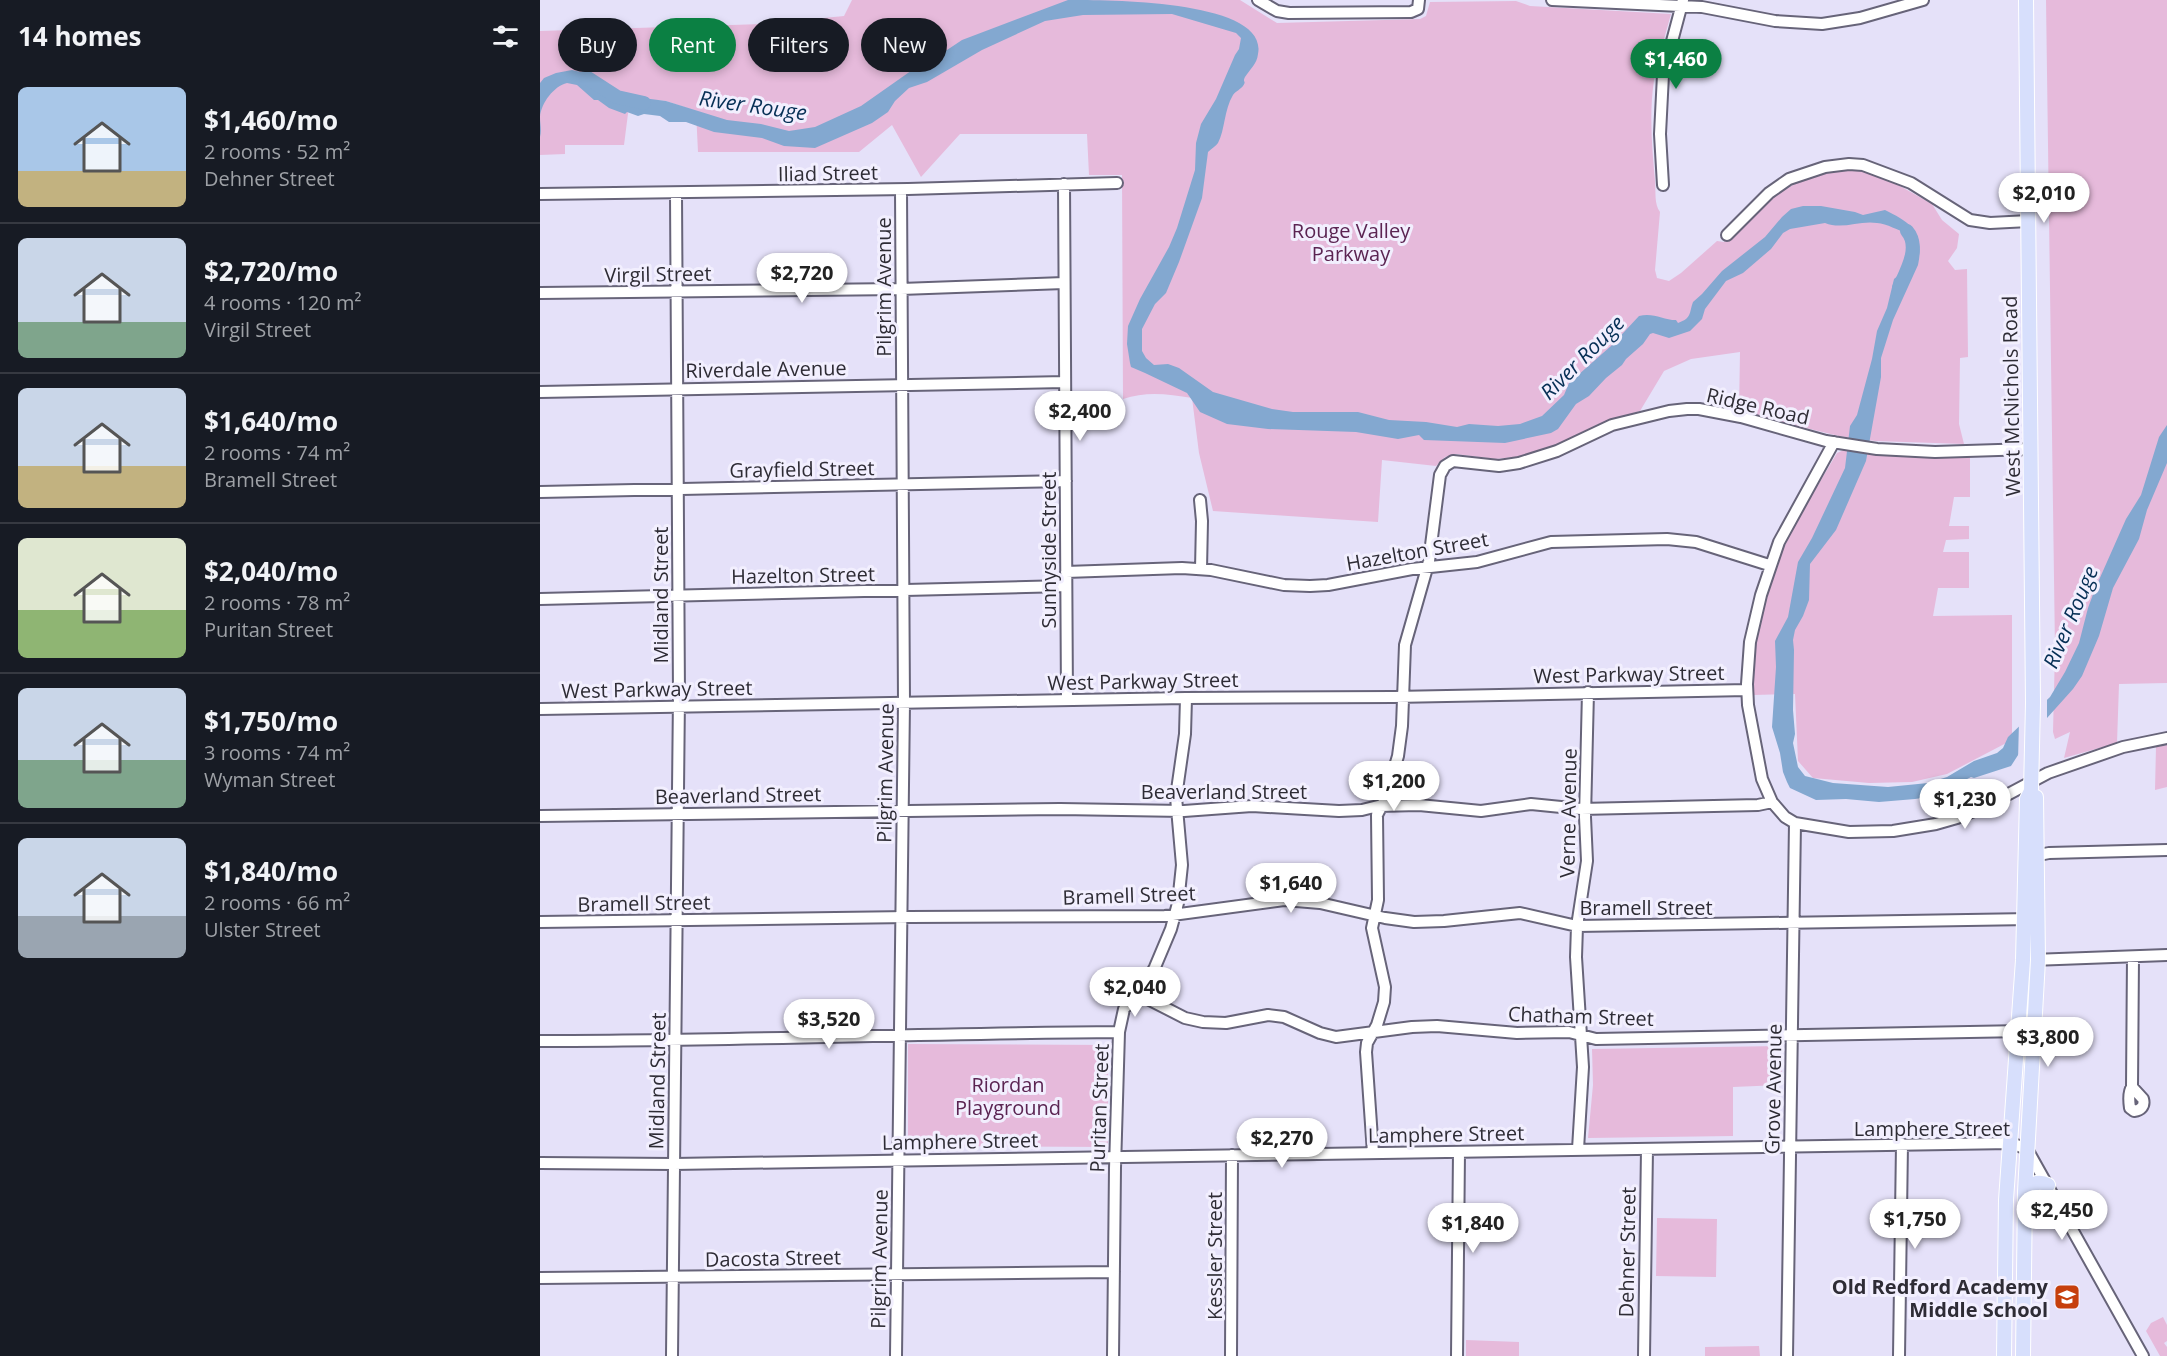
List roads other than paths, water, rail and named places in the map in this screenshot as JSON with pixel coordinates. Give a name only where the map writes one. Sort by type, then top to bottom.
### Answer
[{"type":"main road","name":"West McNichols Road","points":[[2023,1356],[2024,1196],[2038,960],[2038,919],[2027,799],[2032,782],[2033,703],[2026,0]]},
{"type":"main road","name":"West McNichols Road","points":[[2004,1356],[2006,1200],[2019,1031],[2023,919],[2032,857]]},
{"type":"main road","points":[[2006,1200],[2024,1196],[2033,1184],[2048,1185]]},
{"type":"main road","points":[[2006,1229],[2024,1229]]},
{"type":"street","points":[[1258,0],[1282,13],[1411,12],[1418,5]]},
{"type":"street","points":[[1552,0],[1683,3],[1775,21],[1822,24],[1860,18],[1923,0]]},
{"type":"street","points":[[1663,185],[1660,134],[1663,75],[1683,3]]},
{"type":"street","points":[[1727,235],[1778,185],[1801,173],[1849,164],[1863,165],[1911,183],[1970,220],[1990,223],[2029,221]]},
{"type":"street","name":"Iliad Street","points":[[540,194],[901,190],[1117,183]]},
{"type":"street","name":"Sunnyside Street","points":[[1064,184],[1067,700]]},
{"type":"street","name":"Pilgrim Avenue","points":[[896,1356],[904,703],[901,190]]},
{"type":"street","name":"Midland Street","points":[[672,1356],[679,707],[675,194]]},
{"type":"street","name":"Virgil Street","points":[[540,293],[901,289],[1064,283]]},
{"type":"street","name":"Riverdale Avenue","points":[[540,392],[1065,382]]},
{"type":"street","name":"Ridge Road","points":[[1428,568],[1440,475],[1450,462],[1461,460],[1471,464],[1499,466],[1519,463],[1557,451],[1612,425],[1669,411],[1699,409],[1741,417],[1837,443],[1876,448],[1935,452],[2030,449]]},
{"type":"street","points":[[1837,443],[1784,532],[1769,565],[1754,620],[1748,658],[1748,705],[1762,779],[1772,801],[1785,817],[1795,823],[1849,832],[1893,831],[1936,824],[1989,806],[2048,773],[2105,752],[2167,738]]},
{"type":"street","name":"Grayfield Street","points":[[540,492],[1066,481]]},
{"type":"street","points":[[1200,500],[1203,521],[1201,569]]},
{"type":"street","name":"Hazelton Street","points":[[1066,572],[1201,569],[1237,574],[1284,585],[1310,586],[1477,562],[1551,542],[1667,539],[1696,542],[1769,565]]},
{"type":"street","points":[[1373,1153],[1366,1063],[1367,1043],[1384,1002],[1385,987],[1372,928],[1378,900],[1377,815],[1398,756],[1402,726],[1405,645],[1428,568]]},
{"type":"street","name":"Hazelton Street","points":[[540,599],[1066,586]]},
{"type":"street","name":"West Parkway Street","points":[[540,709],[1747,690]]},
{"type":"street","name":"Verne Avenue","points":[[1578,1149],[1583,1067],[1576,957],[1577,926],[1587,861],[1585,808],[1588,692]]},
{"type":"street","name":"Puritan Street","points":[[1113,1356],[1119,1032],[1124,1009],[1138,994],[1155,967],[1176,916],[1182,875],[1176,787],[1185,734],[1186,698]]},
{"type":"street","name":"Beaverland Street","points":[[540,816],[1060,808],[1176,810],[1252,806],[1338,811],[1419,805],[1481,811],[1541,804],[1585,808],[1758,805],[1772,801]]},
{"type":"street","name":"Grove Avenue","points":[[1787,1356],[1795,823]]},
{"type":"street","points":[[2032,857],[2049,853],[2167,850]]},
{"type":"street","name":"Bramell Street","points":[[540,922],[1176,916],[1284,900],[1320,903],[1375,916],[1414,922],[1520,913],[1577,926],[2038,919]]},
{"type":"street","points":[[2023,960],[2167,955]]},
{"type":"street","points":[[2132,1087],[2133,957]]},
{"type":"street","name":"Chatham Street","points":[[1138,994],[1185,1018],[1203,1023],[1226,1023],[1268,1015],[1284,1017],[1320,1033],[1336,1037],[1437,1026],[1517,1033],[1569,1032],[1596,1039],[2035,1031]]},
{"type":"street","points":[[540,1041],[675,1041],[900,1034],[1119,1032]]},
{"type":"street","name":"Lamphere Street","points":[[540,1163],[674,1164],[1116,1158],[1902,1144],[2011,1143],[2027,1149]]},
{"type":"street","points":[[1899,1356],[1902,1144]]},
{"type":"street","name":"Dehner Street","points":[[1644,1356],[1647,1149]]},
{"type":"street","points":[[2027,1149],[2143,1356]]},
{"type":"street","points":[[1457,1356],[1459,1152]]},
{"type":"street","name":"Kessler Street","points":[[1231,1356],[1232,1155]]},
{"type":"street","name":"Dacosta Street","points":[[540,1278],[1114,1272]]},
{"type":"water","points":[[1068,0],[1149,3],[1214,13],[1239,23],[1255,36],[1258,54],[1255,64],[1245,77],[1243,86],[1230,101],[1218,143],[1208,152],[1202,198],[1166,293],[1155,304],[1142,329],[1142,351],[1154,365],[1168,364],[1179,368],[1213,392],[1272,409],[1293,412],[1358,412],[1389,420],[1457,427],[1469,424],[1498,426],[1520,424],[1542,416],[1564,395],[1569,383],[1611,346],[1639,316],[1676,320],[1678,323],[1686,319],[1693,302],[1722,271],[1765,237],[1791,209],[1821,206],[1863,215],[1885,210],[1902,219],[1914,230],[1917,237],[1920,254],[1918,265],[1893,320],[1881,358],[1881,377],[1866,461],[1836,530],[1810,564],[1809,600],[1795,630],[1793,640],[1795,734],[1793,743],[1798,767],[1805,776],[1833,783],[1888,787],[1928,783],[1947,777],[2003,748],[2008,737],[2050,697],[2065,672],[2079,643],[2095,589],[2126,519],[2141,495],[2159,437],[2167,425],[2167,463],[2147,510],[2139,539],[2113,588],[2099,636],[2082,676],[2029,738],[2011,766],[1971,777],[1929,797],[1879,802],[1846,799],[1816,800],[1790,788],[1783,772],[1772,727],[1776,667],[1775,641],[1788,617],[1798,562],[1845,468],[1850,426],[1857,415],[1877,331],[1887,308],[1894,279],[1910,267],[1914,258],[1914,248],[1908,234],[1871,222],[1838,226],[1825,223],[1790,229],[1783,233],[1771,249],[1743,273],[1726,281],[1705,309],[1702,319],[1690,331],[1669,338],[1650,334],[1622,365],[1589,396],[1576,404],[1558,429],[1551,433],[1505,443],[1424,440],[1419,435],[1398,439],[1356,432],[1268,429],[1227,424],[1200,412],[1187,393],[1131,367],[1127,344],[1128,326],[1177,228],[1195,170],[1196,143],[1201,124],[1216,99],[1239,49],[1241,38],[1236,33],[1172,14],[1083,15],[1045,21],[982,50],[947,70],[947,50],[962,40]]},
{"type":"water","points":[[561,72],[581,72],[595,78],[602,91],[621,101],[643,98],[666,101],[727,120],[761,124],[789,131],[815,127],[861,106],[909,72],[944,72],[927,82],[909,88],[895,101],[888,112],[872,123],[815,148],[784,146],[762,138],[714,132],[686,122],[669,122],[660,116],[644,114],[638,116],[627,112],[625,114],[594,100],[577,85],[567,83],[557,88],[549,96],[540,117],[540,83],[544,78]]},
{"type":"waterway","name":"River Rouge","points":[[586,77],[617,97],[644,103]]},
{"type":"waterway","name":"River Rouge","points":[[1899,288],[1911,260],[1913,244],[1907,231]]},
{"type":"place","name":"Old Redford Academy Middle School","points":[[2067,1297]]},
{"type":"park label","name":"Rouge Valley Parkway","points":[[1351,242]]},
{"type":"park label","name":"Riordan Playground","points":[[1008,1096]]}]
